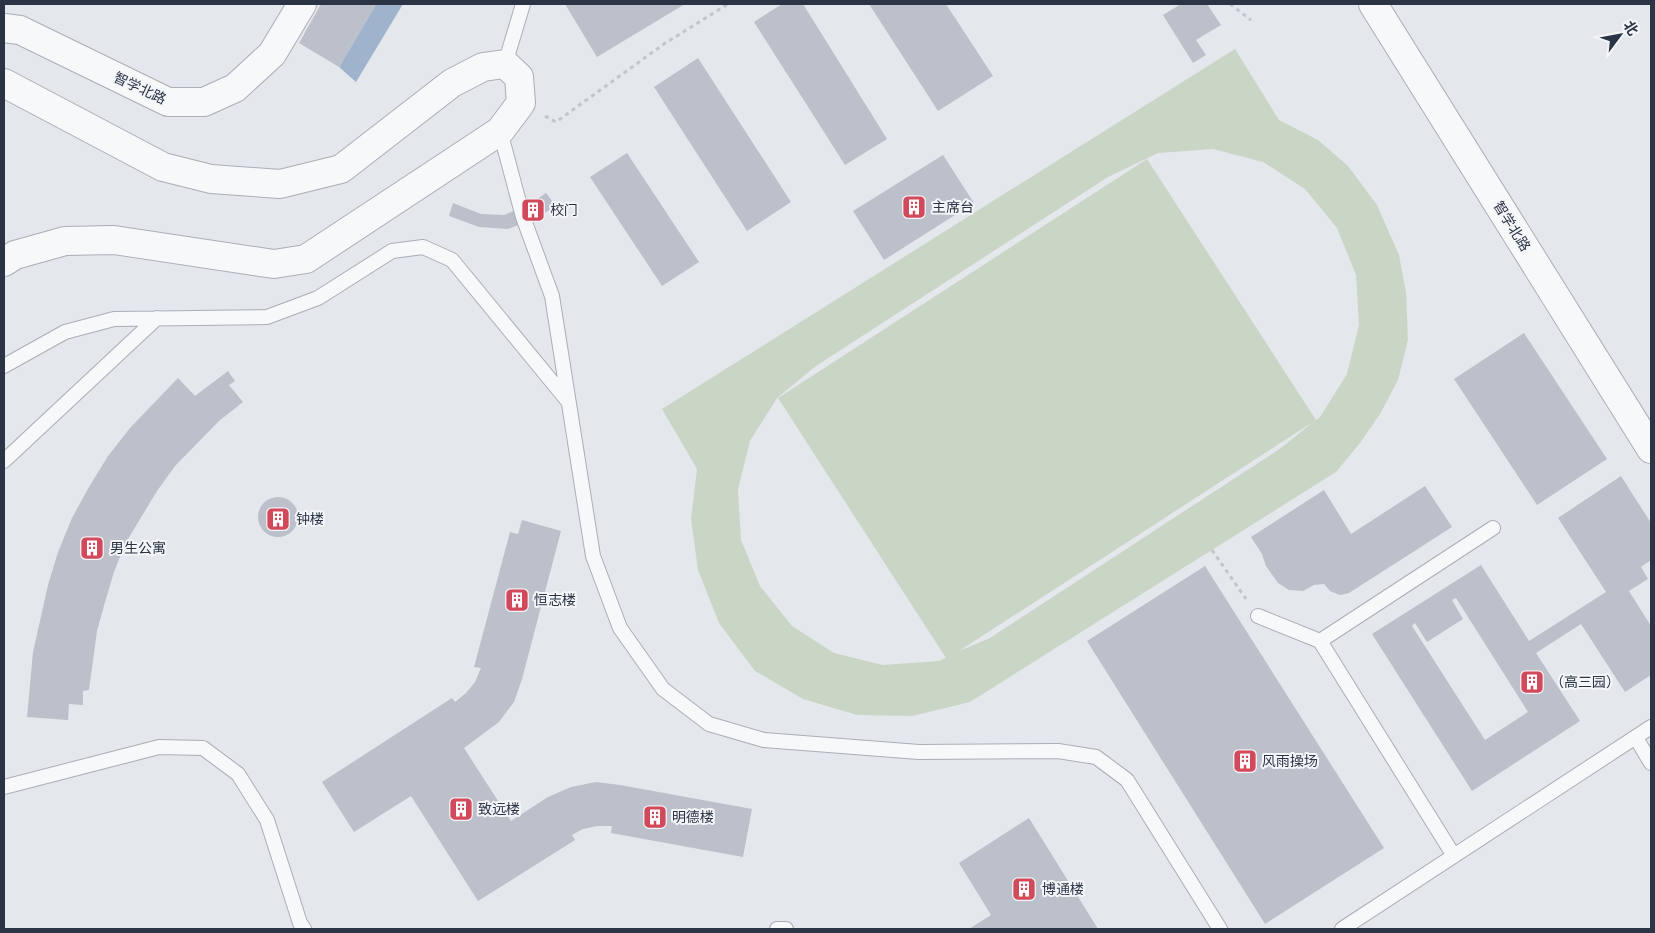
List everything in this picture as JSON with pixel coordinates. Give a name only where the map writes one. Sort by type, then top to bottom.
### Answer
[{"type":"street","name":"智学北路","points":[[4,28],[20,30],[168,102],[204,102],[235,88],[272,54],[302,4]]},
{"type":"street","name":"智学北路","points":[[1373,4],[1651,449]]},
{"type":"street","points":[[4,83],[163,167],[211,179],[280,184],[341,168],[452,83],[483,67],[505,64],[519,77],[521,103],[500,131],[306,259],[274,264],[114,240],[65,241],[15,255],[4,262]]},
{"type":"lane","points":[[505,64],[523,4]]},
{"type":"lane","points":[[500,131],[523,217],[552,296],[593,556],[620,628],[663,690],[710,724],[764,740],[919,752],[1058,751],[1096,757],[1127,780],[1220,929]]},
{"type":"lane","points":[[4,366],[65,332],[114,319],[267,317],[318,298],[392,251],[423,247],[452,260],[567,400]]},
{"type":"lane","points":[[4,461],[157,318]]},
{"type":"lane","points":[[1320,641],[1493,528]]},
{"type":"lane","points":[[1258,616],[1320,641],[1454,856]]},
{"type":"lane","points":[[1342,929],[1651,727]]},
{"type":"lane","points":[[1636,738],[1651,763]]},
{"type":"lane","points":[[4,787],[158,746],[203,748],[238,774],[267,820],[300,923],[304,929]]},
{"type":"lane","points":[[777,929],[786,929]]},
{"type":"path","points":[[521,103],[556,122],[664,44],[728,4]]},
{"type":"path","points":[[1230,4],[1251,20]]},
{"type":"path","points":[[1212,550],[1258,616]]},
{"type":"green space","points":[[1235,49],[1279,120],[1318,140],[1348,166],[1377,205],[1399,255],[1406,292],[1408,340],[1398,380],[1380,414],[1360,443],[1336,472],[970,702],[912,716],[857,715],[803,699],[755,671],[719,623],[698,570],[691,519],[697,469],[662,409]],"holes":[[[1213,149],[1263,162],[1305,189],[1337,228],[1356,275],[1359,325],[1347,374],[1320,417],[1316,420],[1147,159],[778,398],[946,658],[939,661],[883,665],[834,653],[792,626],[760,586],[741,540],[738,489],[750,441],[777,398],[816,366],[1108,177],[1158,153]],[[1313,422],[1281,448],[990,638],[959,651]]]},
{"type":"water","points":[[376,4],[403,4],[356,82],[339,67]]},
{"type":"building","points":[[321,4],[376,4],[339,67],[299,43]]},
{"type":"building","points":[[565,4],[685,4],[597,57]]},
{"type":"building","points":[[782,4],[803,4],[887,139],[845,165],[754,22]]},
{"type":"building","points":[[869,4],[946,4],[993,76],[938,111]]},
{"type":"building","points":[[1181,4],[1207,4],[1221,25],[1196,40],[1206,55],[1193,63],[1163,15]]},
{"type":"building","points":[[698,58],[791,202],[747,231],[654,87]]},
{"type":"building","points":[[627,153],[699,262],[662,286],[590,177]]},
{"type":"building","name":"主席台","points":[[943,155],[974,203],[884,260],[853,211]]},
{"type":"building","name":"校门","points":[[546,193],[556,206],[534,219],[508,229],[479,227],[449,216],[453,203],[481,214],[504,215],[528,205]]},
{"type":"building","points":[[1524,333],[1607,459],[1537,505],[1454,379]]},
{"type":"building","name":"男生公寓","points":[[228,371],[235,381],[229,385],[243,402],[219,421],[175,466],[157,491],[125,544],[114,572],[97,631],[89,690],[83,691],[83,705],[69,704],[68,720],[27,717],[33,652],[48,585],[58,552],[72,518],[89,487],[108,456],[130,428],[178,378],[195,396]]},
{"type":"building","points":[[1621,476],[1651,523],[1651,560],[1641,567],[1648,579],[1629,591],[1651,626],[1651,675],[1625,692],[1581,624],[1536,653],[1580,721],[1472,791],[1372,634],[1481,565],[1529,641],[1606,592],[1558,518]],"holes":[[[1456,598],[1528,712],[1485,740],[1412,626],[1415,623],[1427,642],[1463,619],[1452,600]]]},
{"type":"building","points":[[1425,486],[1452,527],[1349,593],[1340,595],[1330,591],[1324,584],[1314,585],[1303,591],[1289,590],[1278,583],[1266,566],[1262,554],[1251,537],[1324,490],[1351,534]]},
{"type":"building","name":"钟楼","points":[[282,497],[289,500],[295,506],[298,517],[297,525],[289,534],[282,537],[274,537],[267,534],[259,525],[258,513],[261,506],[270,498]]},
{"type":"building","points":[[522,520],[561,531],[522,679],[514,702],[499,722],[464,748],[511,821],[548,797],[571,787],[596,782],[620,785],[752,809],[743,857],[611,833],[612,826],[597,826],[583,829],[572,835],[575,840],[478,901],[411,796],[354,832],[322,782],[452,698],[455,702],[475,682],[481,668],[474,667],[510,532],[518,534]]},
{"type":"building","name":"风雨操场","points":[[1205,566],[1384,848],[1265,924],[1087,641]]},
{"type":"building","name":"博通楼","points":[[1029,818],[1098,929],[969,929],[991,915],[959,863]]},
{"type":"place","name":"主席台","points":[[914,207]]},
{"type":"place","name":"校门","points":[[533,210]]},
{"type":"place","name":"钟楼","points":[[278,519]]},
{"type":"place","name":"男生公寓","points":[[92,548]]},
{"type":"place","name":"恒志楼","points":[[517,600]]},
{"type":"place","name":"（高三园）","points":[[1532,682]]},
{"type":"place","name":"风雨操场","points":[[1245,761]]},
{"type":"place","name":"致远楼","points":[[461,809]]},
{"type":"place","name":"明德楼","points":[[655,817]]},
{"type":"place","name":"博通楼","points":[[1024,889]]}]
